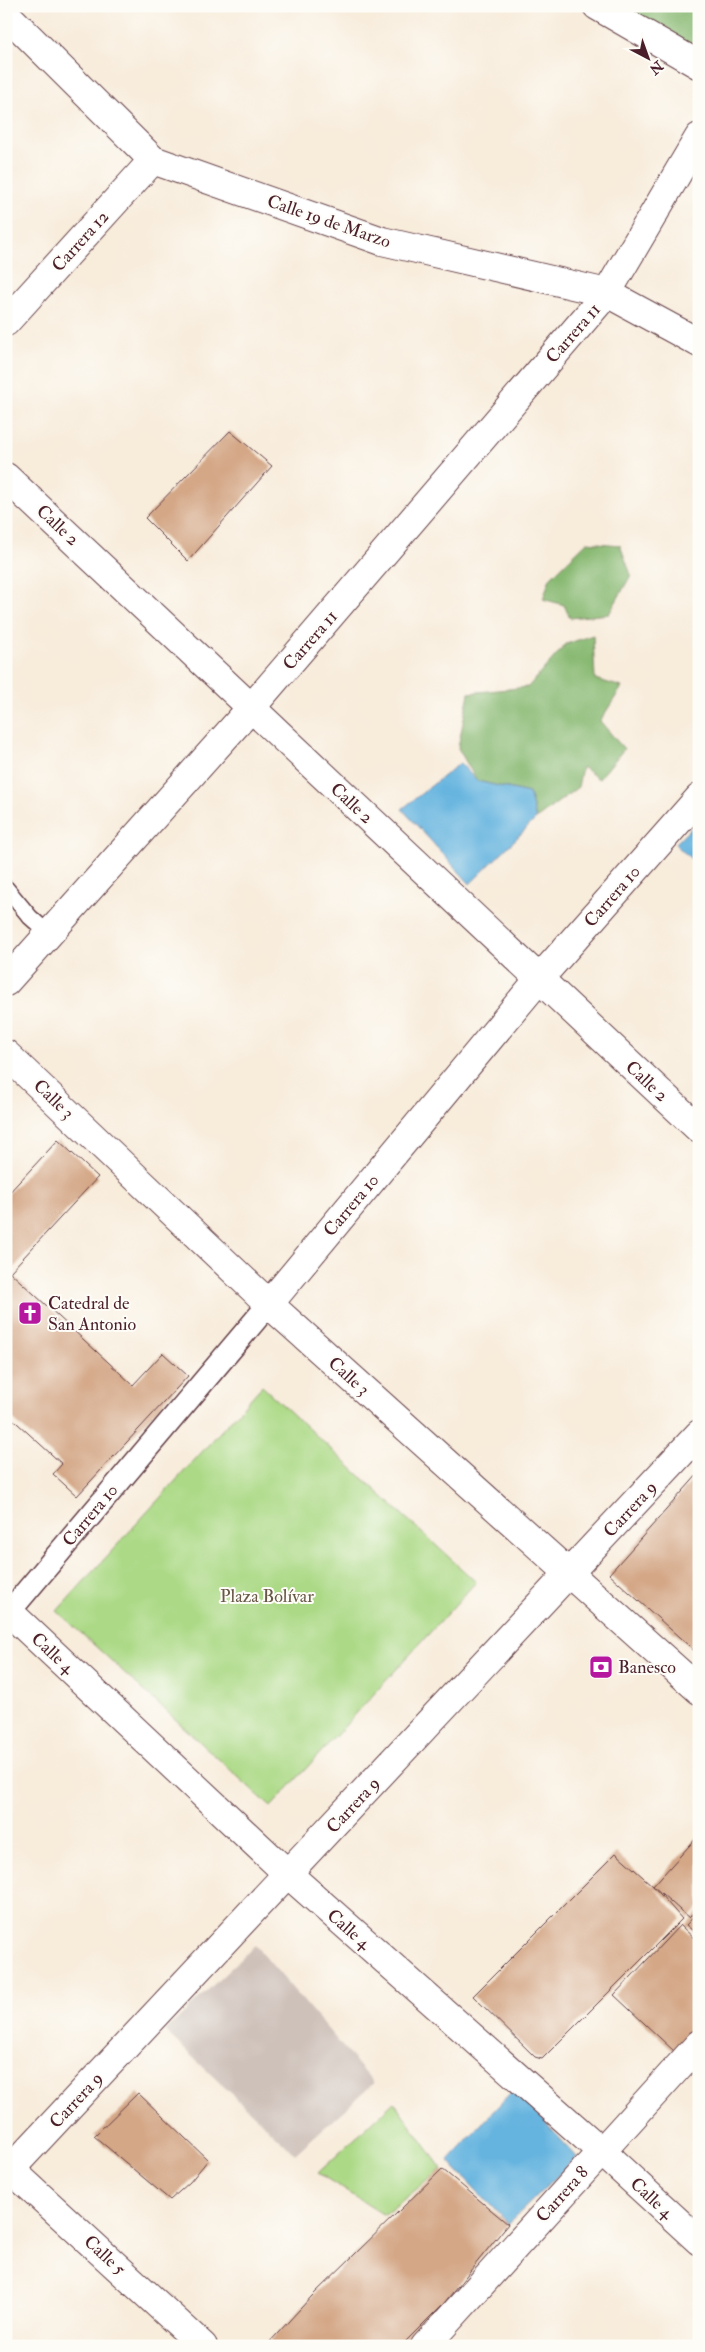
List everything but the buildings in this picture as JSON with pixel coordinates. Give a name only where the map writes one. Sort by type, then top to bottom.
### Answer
[{"type":"street","points":[[597,6],[699,65]]},
{"type":"street","name":"Calle 19 de Marzo","points":[[6,14],[153,160],[382,242],[607,293],[699,344]]},
{"type":"street","name":"Carrera 11","points":[[6,982],[251,708],[607,293],[699,137]]},
{"type":"street","name":"Carrera 12","points":[[6,322],[153,160]]},
{"type":"street","name":"Calle 2","points":[[6,477],[699,1129]]},
{"type":"street","name":"Carrera 10","points":[[7,1612],[269,1304],[539,979],[699,798]]},
{"type":"street","name":"Calle 3","points":[[6,1054],[269,1304],[699,1690]]},
{"type":"street","name":"Carrera 9","points":[[8,2169],[288,1874],[699,1434]]},
{"type":"street","name":"Calle 4","points":[[7,1612],[288,1874],[601,2151],[699,2241]]},
{"type":"street","name":"Carrera 8","points":[[425,2346],[699,2044]]},
{"type":"street","name":"Calle 5","points":[[8,2169],[203,2346]]},
{"type":"lane","points":[[6,888],[30,917],[49,934]]},
{"type":"shaded area","points":[[255,1945],[374,2083],[295,2154],[165,2031]]},
{"type":"green space","points":[[599,6],[699,6],[699,78]]},
{"type":"green space","points":[[587,542],[620,545],[631,575],[609,614],[570,618],[564,605],[543,599],[550,578]]},
{"type":"green space","points":[[593,635],[595,679],[622,687],[600,721],[624,749],[599,779],[582,767],[578,787],[536,819],[529,793],[477,781],[458,748],[469,693],[528,687],[566,644]]},
{"type":"green space","name":"Plaza Bolívar","points":[[262,1386],[476,1582],[271,1807],[57,1611]]},
{"type":"green space","points":[[394,2102],[442,2169],[384,2215],[318,2173]]},
{"type":"water","points":[[460,763],[477,781],[529,793],[536,819],[470,884],[402,809]]},
{"type":"water","points":[[699,820],[699,866],[675,844]]},
{"type":"water","points":[[514,2089],[577,2157],[508,2224],[448,2160]]},
{"type":"place","name":"Catedral de San Antonio","points":[[30,1313]]},
{"type":"place","name":"Banesco","points":[[601,1667]]}]
